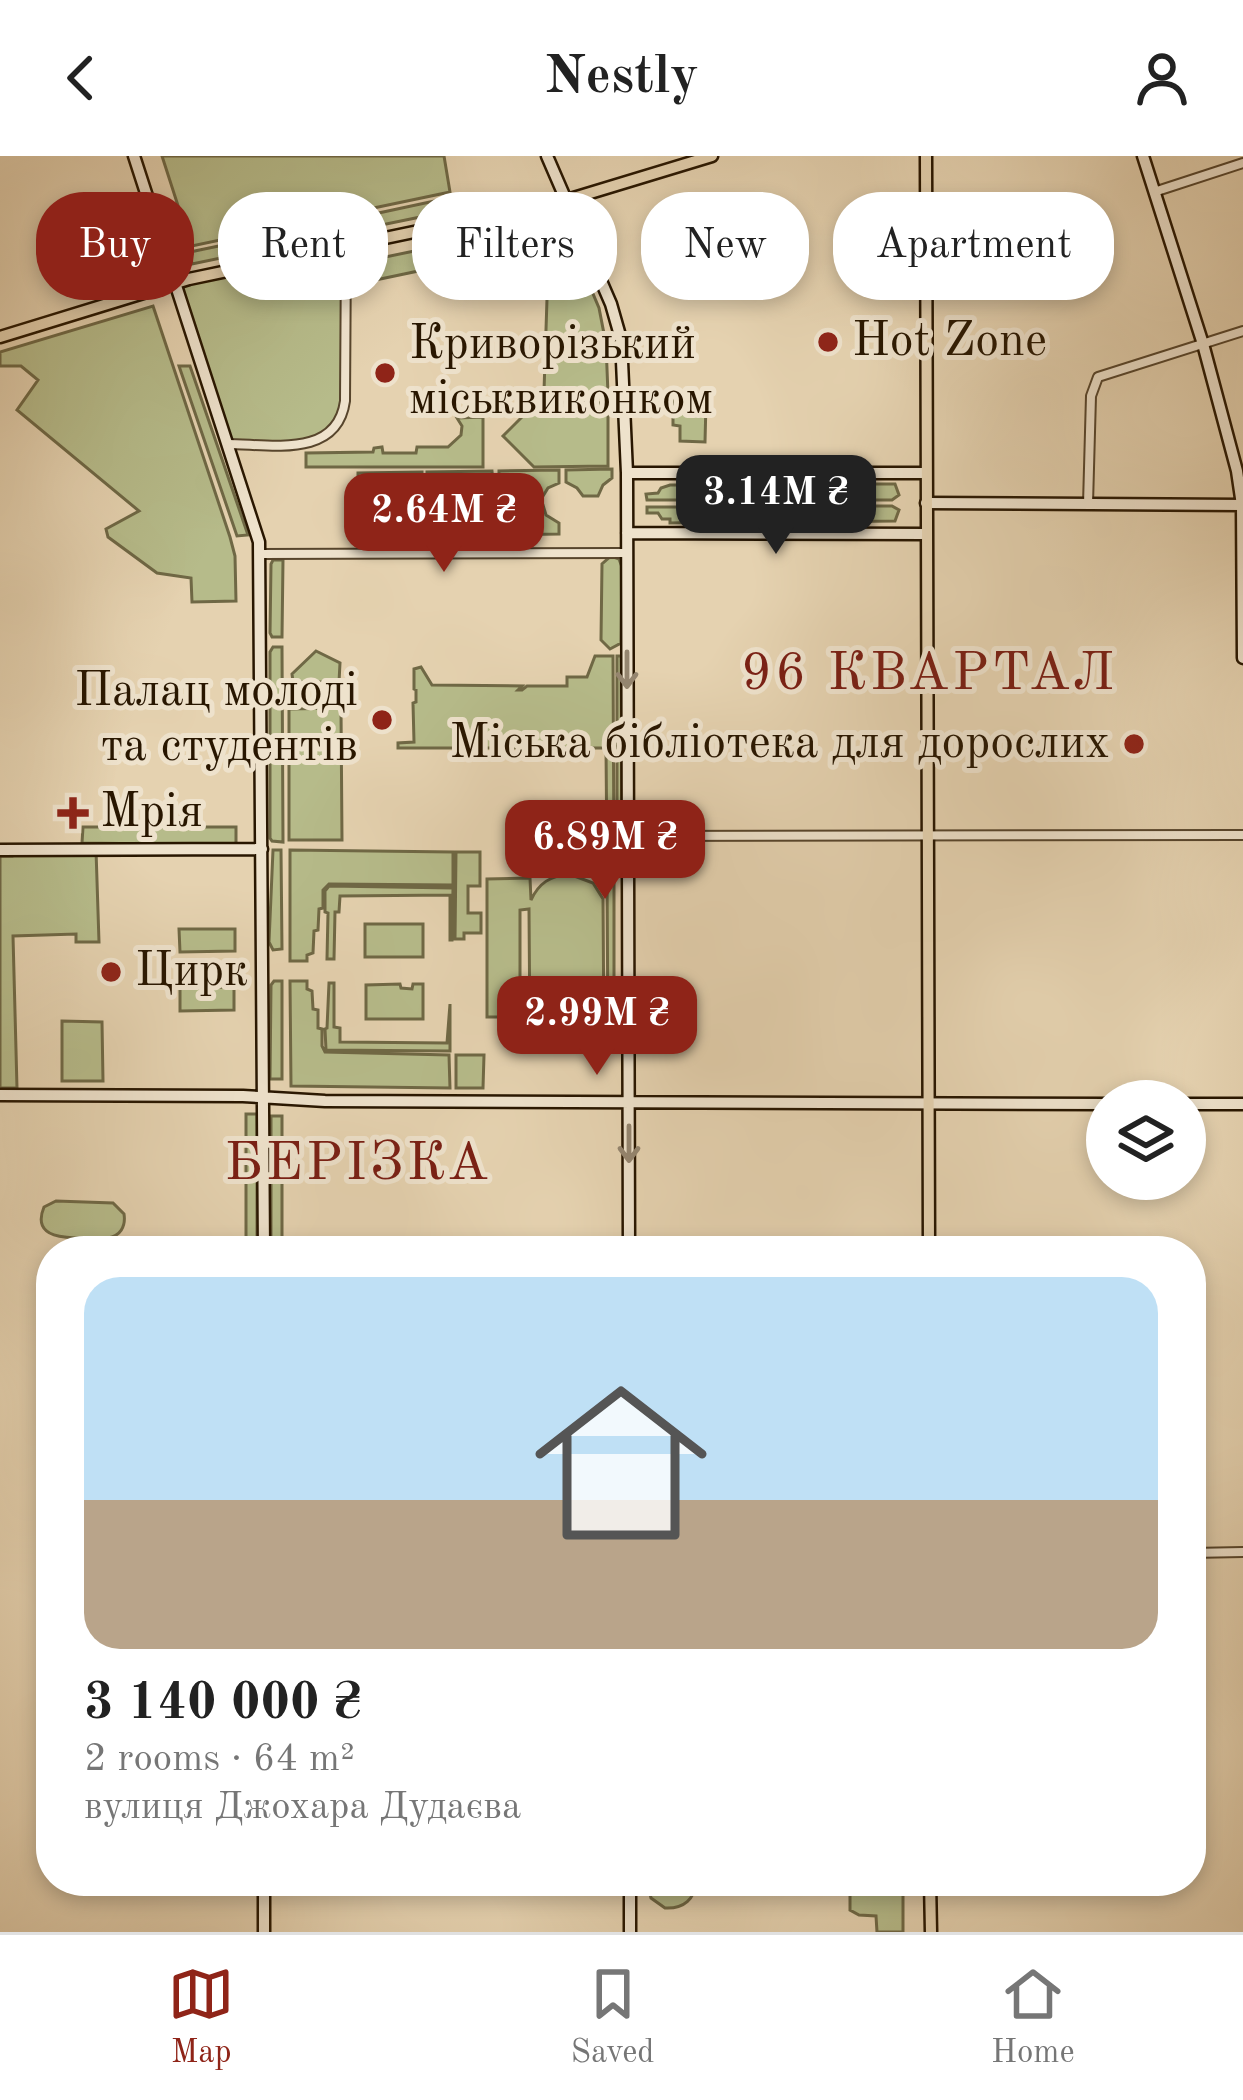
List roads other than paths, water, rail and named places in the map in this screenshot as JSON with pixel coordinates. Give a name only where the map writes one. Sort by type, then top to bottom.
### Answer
[{"type":"main road","points":[[593,192],[712,156]]},
{"type":"main road","points":[[925,157],[929,1236]]},
{"type":"main road","points":[[0,337],[120,300]]},
{"type":"main road","points":[[930,1896],[931,1932]]},
{"type":"street","points":[[134,156],[146,192]]},
{"type":"street","points":[[547,156],[563,192]]},
{"type":"street","points":[[1143,156],[1203,344],[1237,471],[1243,505],[1243,658]]},
{"type":"street","points":[[1154,191],[1243,163]]},
{"type":"street","points":[[180,300],[253,518],[260,554],[264,1236]]},
{"type":"street","points":[[227,444],[312,442],[324,439],[339,423],[345,401],[346,300]]},
{"type":"street","points":[[609,300],[621,339],[626,473],[629,1236]]},
{"type":"street","points":[[1088,504],[1091,396],[1098,377],[1243,331]]},
{"type":"street","points":[[626,473],[926,473]]},
{"type":"street","points":[[926,503],[1243,505]]},
{"type":"street","points":[[627,533],[926,534]]},
{"type":"street","points":[[260,554],[627,553]]},
{"type":"street","points":[[628,836],[1243,835]]},
{"type":"street","points":[[0,850],[262,849]]},
{"type":"street","points":[[0,1095],[1086,1104]]},
{"type":"street","points":[[1206,1104],[1243,1104]]},
{"type":"street","points":[[1206,1553],[1243,1552]]},
{"type":"street","points":[[264,1896],[264,1932]]},
{"type":"street","points":[[630,1896],[630,1932]]},
{"type":"place","name":"Hot Zone","points":[[828,342]]},
{"type":"place","name":"Криворізький міськвиконком","points":[[385,373]]},
{"type":"place","name":"Палац молоді та студентів","points":[[382,720]]},
{"type":"place","name":"Міська бібліотека для дорослих","points":[[1134,744]]},
{"type":"place","name":"Мрія","points":[[73,813]]},
{"type":"place","name":"Цирк","points":[[111,972]]},
{"type":"district","name":"96 КВАРТАЛ","points":[[929,675]]},
{"type":"district","name":"БЕРІЗКА","points":[[358,1165]]}]
